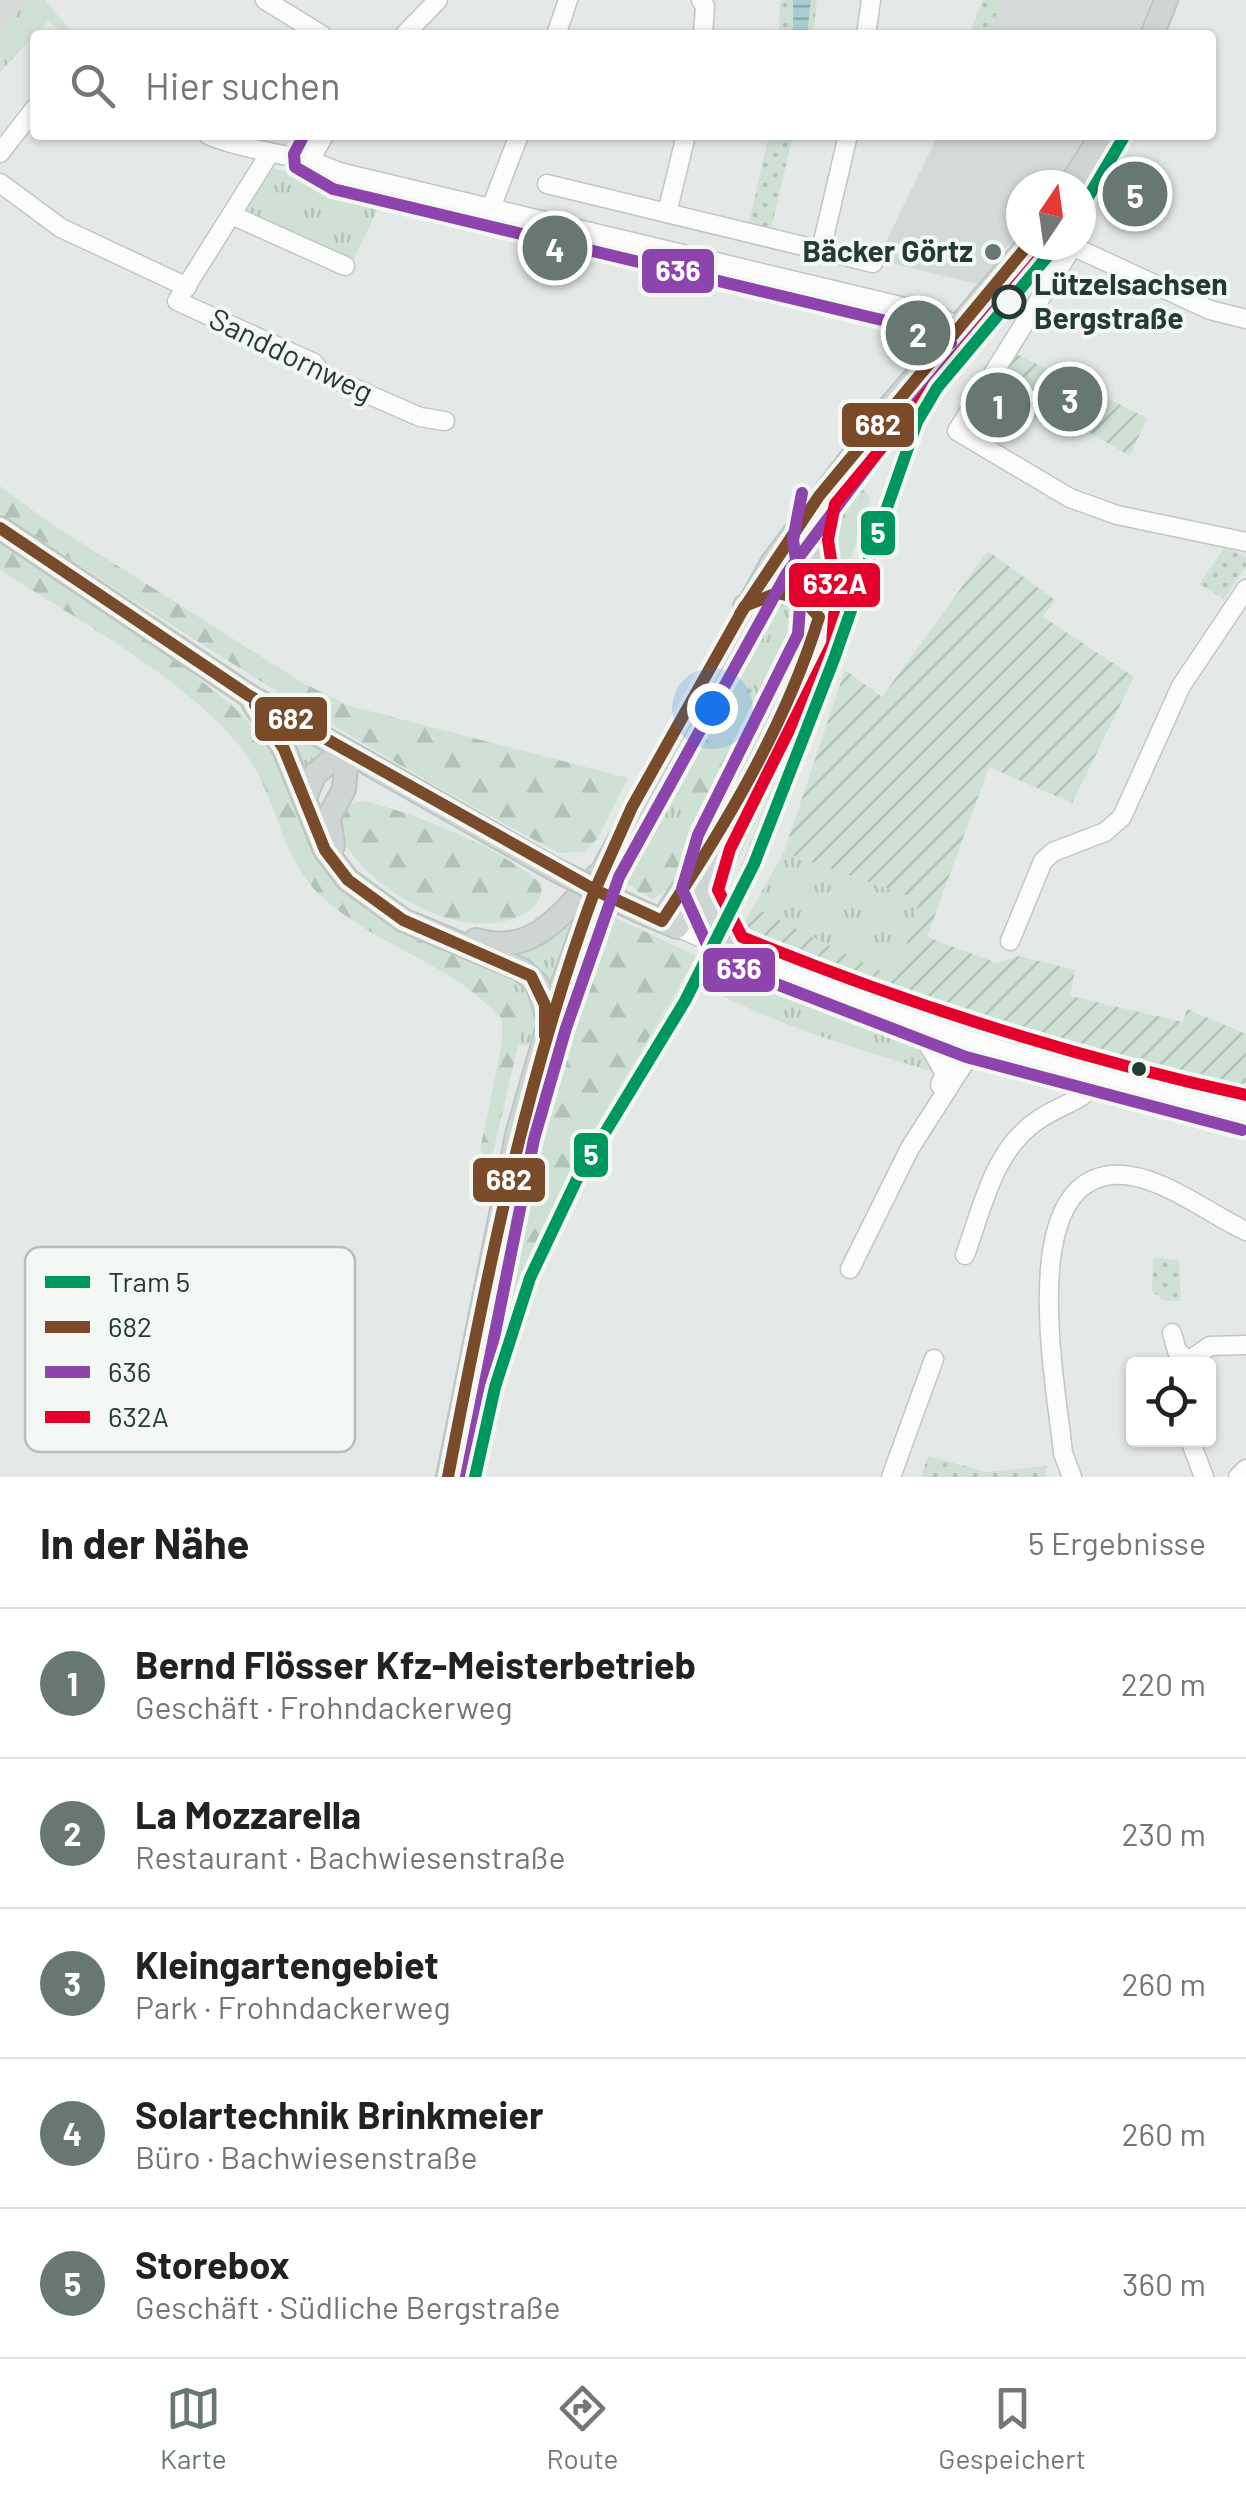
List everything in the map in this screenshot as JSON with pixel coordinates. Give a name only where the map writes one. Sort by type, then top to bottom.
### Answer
[{"type":"main road","points":[[1154,30],[1166,0]]},
{"type":"main road","points":[[1080,170],[1099,140]]},
{"type":"main road","points":[[448,1477],[486,1274],[549,1023],[603,870],[745,606],[819,496],[1015,260]]},
{"type":"main road","points":[[669,924],[805,662],[819,617],[810,540],[819,496]]},
{"type":"main road","points":[[0,528],[248,695],[344,753],[554,869],[669,924]]},
{"type":"main road","points":[[745,606],[785,590],[802,596],[819,617]]},
{"type":"main road","points":[[248,695],[284,749],[306,795],[325,850],[348,880],[403,920],[522,970],[538,985],[549,1023]]},
{"type":"main road","points":[[344,753],[344,789]]},
{"type":"main road","points":[[306,795],[315,774],[344,753]]},
{"type":"main road","points":[[385,776],[344,789],[334,802],[328,829],[343,865],[386,902],[464,937],[509,944],[542,933],[603,870]]},
{"type":"main road","points":[[669,924],[699,892],[714,843]]},
{"type":"main road","points":[[699,892],[710,933],[729,951]]},
{"type":"street","points":[[266,0],[314,30]]},
{"type":"street","points":[[409,30],[438,0]]},
{"type":"street","points":[[558,30],[568,0]]},
{"type":"street","points":[[702,0],[706,6],[704,30]]},
{"type":"street","points":[[867,30],[871,0]]},
{"type":"street","points":[[0,153],[30,114]]},
{"type":"street","points":[[225,140],[270,153],[311,159],[339,172],[934,314],[958,327]]},
{"type":"street","points":[[311,159],[321,140]]},
{"type":"street","points":[[491,208],[517,140]]},
{"type":"street","points":[[667,213],[685,140]]},
{"type":"street","points":[[821,250],[847,140]]},
{"type":"street","name":"Sanddornweg","points":[[270,153],[234,216],[177,301],[314,364],[322,374],[420,416],[446,421]]},
{"type":"street","points":[[0,183],[61,228],[187,286]]},
{"type":"street","points":[[547,184],[874,263]]},
{"type":"street","points":[[234,216],[345,266]]},
{"type":"street","points":[[1096,257],[1210,310],[1246,319]]},
{"type":"street","points":[[1063,260],[957,431],[1070,498],[1118,515],[1246,542]]},
{"type":"street","points":[[1010,941],[1043,861],[1053,852],[1105,832],[1129,806],[1181,686],[1246,589]]},
{"type":"street","points":[[669,924],[710,933]]},
{"type":"street","points":[[729,951],[916,1023],[1101,1077],[1246,1113]]},
{"type":"street","points":[[916,1023],[944,1072]]},
{"type":"street","points":[[934,1105],[953,1056],[972,1040]]},
{"type":"street","points":[[850,1269],[934,1105],[965,1062],[972,1040]]},
{"type":"street","points":[[966,1255],[1003,1152],[1038,1120],[1086,1098],[1101,1077]]},
{"type":"street","points":[[1072,1477],[1063,1453],[1048,1270],[1076,1189],[1112,1175],[1151,1182],[1246,1230]]},
{"type":"street","points":[[1172,1333],[1182,1357]]},
{"type":"street","points":[[1193,1357],[1210,1346],[1246,1345]]},
{"type":"street","points":[[892,1477],[934,1359]]},
{"type":"street","points":[[1193,1447],[1204,1477]]},
{"type":"street","points":[[1238,1477],[1246,1469]]},
{"type":"shaded area","points":[[0,0],[30,0],[0,31]]},
{"type":"shaded area","points":[[1002,0],[1151,0],[1140,30],[990,30]]},
{"type":"shaded area","points":[[936,140],[1085,140],[1066,170],[1006,170],[1006,249],[978,284],[877,260]]},
{"type":"shaded area","points":[[1112,140],[1125,140],[1096,189],[1094,170]]},
{"type":"shaded area","points":[[939,370],[949,380],[924,416],[907,459],[811,735],[755,873],[708,968],[565,1210],[519,1326],[494,1408],[482,1477],[463,1477],[484,1383],[533,1247],[586,1144],[684,981],[736,878],[831,640],[905,424]]},
{"type":"green space","points":[[30,0],[45,0],[70,30],[60,30],[48,21],[40,30],[30,30],[30,40],[0,72],[0,31]]},
{"type":"green space","points":[[780,0],[817,0],[814,30],[779,30]]},
{"type":"green space","points":[[983,0],[1002,0],[990,30],[971,30]]},
{"type":"green space","points":[[768,140],[792,140],[771,229],[749,223]]},
{"type":"green space","points":[[268,167],[303,176],[378,209],[351,264],[246,217],[243,208]]},
{"type":"green space","points":[[1016,354],[1147,418],[1130,456],[998,380]]},
{"type":"green space","points":[[0,486],[47,521],[303,683],[350,706],[628,778],[598,838],[584,852],[559,853],[345,733],[0,513]]},
{"type":"green space","points":[[863,490],[871,498],[839,593],[833,592],[826,566],[830,540],[855,491]]},
{"type":"green space","points":[[804,533],[816,594],[790,582],[770,585]]},
{"type":"green space","points":[[0,542],[183,666],[241,713],[278,760],[325,861],[497,964],[496,979],[524,1019],[492,1157],[485,1158],[480,1150],[502,1043],[502,1019],[460,983],[365,929],[321,896],[296,863],[255,768],[220,724],[162,675],[0,570]]},
{"type":"green space","points":[[1225,547],[1246,557],[1246,566],[1224,599],[1199,584]]},
{"type":"green space","points":[[988,551],[1055,600],[1043,617],[1134,677],[1072,803],[989,767],[927,937],[997,963],[1019,956],[1075,970],[1070,996],[1183,1022],[1187,1009],[1246,1034],[1246,1104],[1118,1074],[919,1015],[795,962],[739,931],[753,907],[896,979],[920,900],[784,852],[845,670],[882,697]]},
{"type":"green space","points":[[780,596],[810,611],[808,638],[695,856],[672,888],[653,899],[617,878],[754,623]]},
{"type":"green space","points":[[818,657],[759,814],[723,892],[713,901],[715,873]]},
{"type":"green space","points":[[736,677],[747,681],[755,697],[756,720],[737,743],[686,858],[672,878],[656,890],[638,892],[632,884],[635,878],[682,815],[703,728],[718,699]]},
{"type":"green space","points":[[270,715],[331,752],[306,782]]},
{"type":"green space","points":[[364,801],[433,823],[504,858],[542,884],[539,901],[517,917],[481,924],[443,917],[407,900],[375,878],[351,853],[339,829],[342,811]]},
{"type":"green space","points":[[784,852],[921,900],[896,980],[753,907]]},
{"type":"green space","points":[[583,901],[549,996],[509,957],[510,952],[538,945]]},
{"type":"green space","points":[[607,914],[697,956],[586,1144],[533,1247],[506,1316],[492,1309],[520,1235],[536,1152],[538,1109],[600,920]]},
{"type":"green space","points":[[714,956],[877,1016],[884,1026],[920,1040],[938,1073],[786,1024],[727,999],[699,984]]},
{"type":"green space","points":[[497,964],[526,980],[541,1021],[534,1044],[518,1046],[524,1019],[496,979]]},
{"type":"green space","points":[[1106,1093],[1246,1120],[1246,1131],[1102,1103]]},
{"type":"green space","points":[[1153,1258],[1179,1260],[1181,1301],[1163,1300],[1152,1291]]},
{"type":"green space","points":[[928,1456],[987,1472],[1047,1466],[1046,1477],[921,1477]]},
{"type":"water","points":[[793,0],[811,0],[808,30],[793,30]]},
{"type":"tram line","name":"5","points":[[1096,184],[1122,140]]},
{"type":"tram line","name":"5","points":[[475,1477],[495,1387],[530,1278],[578,1177],[685,1001],[754,864],[834,659],[917,422],[937,388],[1044,260]]},
{"type":"transit line","name":"636","points":[[301,140],[294,154],[295,167],[333,189],[928,331],[951,343]]},
{"type":"transit line","name":"682","points":[[740,614],[819,496],[1016,260]]},
{"type":"transit line","name":"636","points":[[466,1477],[534,1139],[566,1028],[619,877],[787,573],[902,420],[1038,260]]},
{"type":"transit line","name":"632A","points":[[1038,260],[835,504],[828,540],[836,592],[832,644],[730,849],[718,890],[742,937],[928,1006],[1054,1046],[1246,1095]]},
{"type":"transit line","name":"636","points":[[802,493],[793,540],[801,593],[798,634],[698,835],[682,889],[714,960],[966,1057],[1242,1130]]},
{"type":"transit line","name":"682","points":[[0,528],[248,695],[595,890]]},
{"type":"transit line","name":"682","points":[[777,593],[803,599],[819,617],[771,736],[708,849],[662,921],[595,890],[632,807],[745,606],[777,593]]},
{"type":"transit line","name":"682","points":[[255,705],[284,749],[325,850],[348,880],[403,920],[531,976],[545,1005],[545,1036]]},
{"type":"transit line","name":"682","points":[[448,1477],[493,1254],[528,1107],[595,890]]},
{"type":"place","name":"Storebox","points":[[1135,194]]},
{"type":"place","name":"Solartechnik Brinkmeier","points":[[555,248]]},
{"type":"place","name":"Bäcker Görtz","points":[[993,252]]},
{"type":"place","name":"Lützelsachsen Bergstraße","points":[[1009,302]]},
{"type":"place","name":"La Mozzarella","points":[[918,333]]},
{"type":"place","name":"Kleingartengebiet","points":[[1070,399]]},
{"type":"place","name":"Bernd Flösser Kfz-Meisterbetrieb","points":[[998,405]]}]
